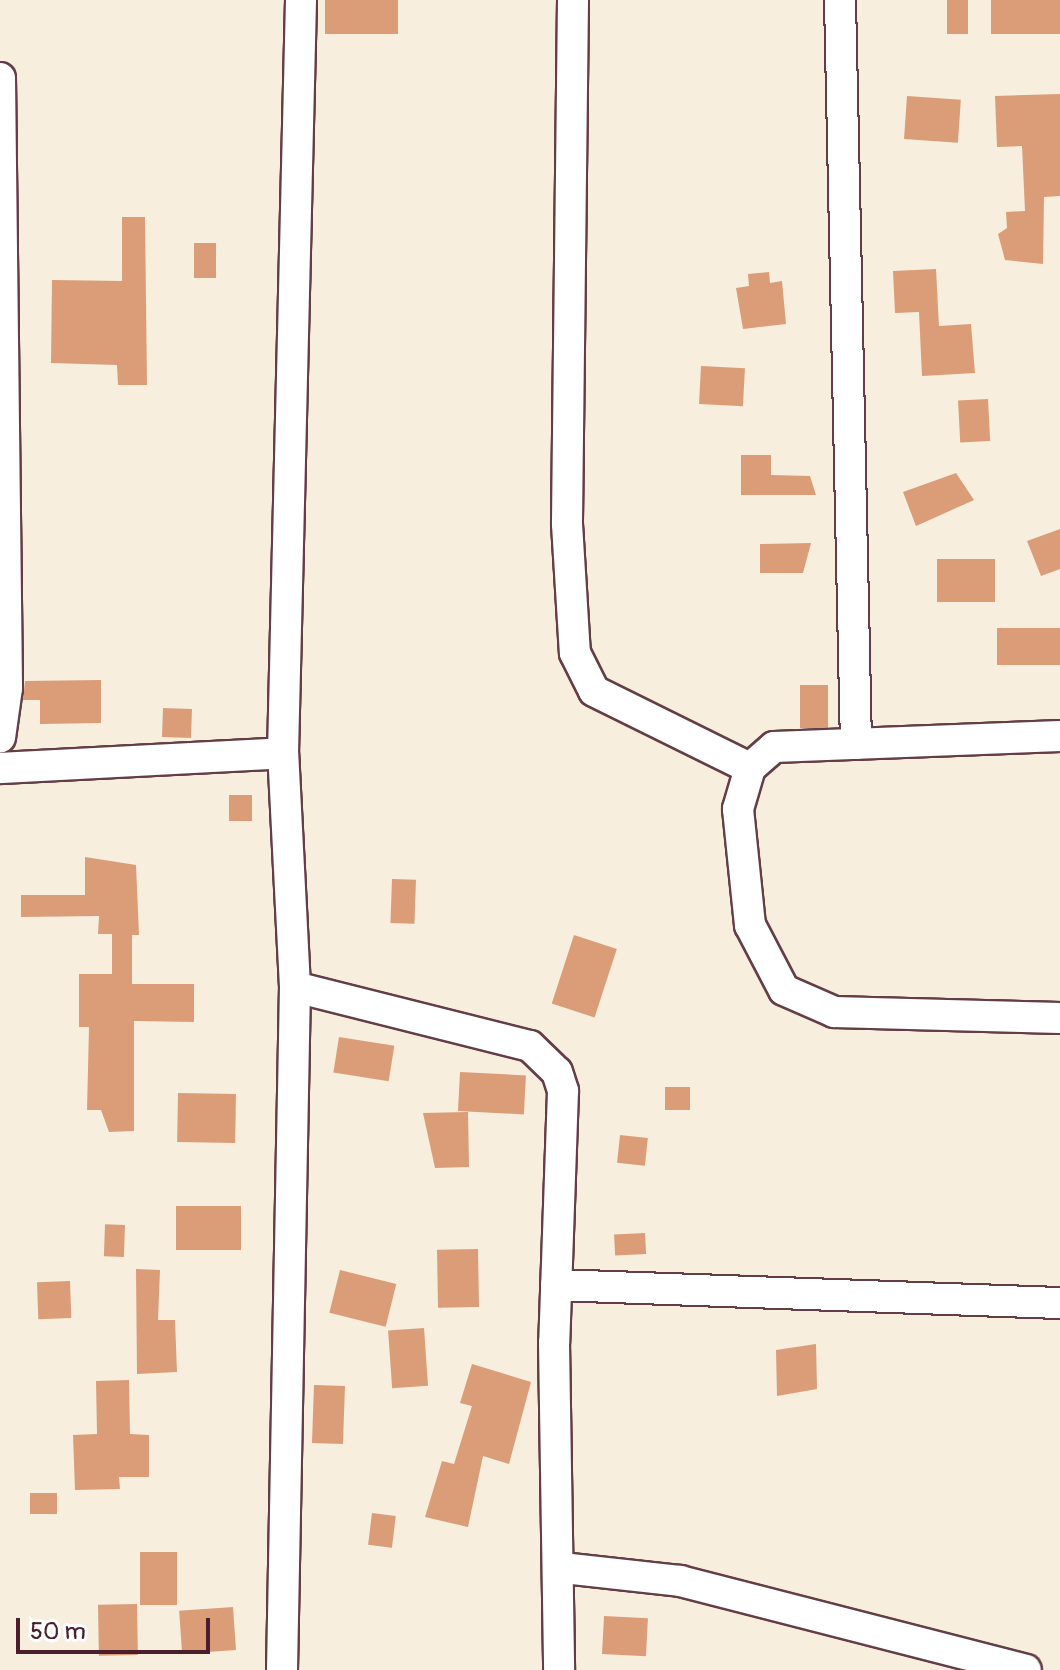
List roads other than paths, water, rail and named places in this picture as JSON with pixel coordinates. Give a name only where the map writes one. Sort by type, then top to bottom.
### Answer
[{"type":"street","points":[[282,1670],[295,987],[283,753],[301,0]]},
{"type":"street","points":[[573,0],[567,524],[575,653],[594,691],[750,768]]},
{"type":"street","points":[[840,0],[856,744]]},
{"type":"street","points":[[0,78],[3,480],[0,738]]},
{"type":"street","points":[[1060,736],[774,747],[750,768],[738,809],[750,925],[784,990],[834,1012],[1060,1018]]},
{"type":"street","points":[[0,768],[283,753]]},
{"type":"street","points":[[295,987],[500,1036],[548,1059],[563,1091],[556,1285],[563,1568],[559,1670]]},
{"type":"street","points":[[556,1285],[1060,1303]]},
{"type":"street","points":[[563,1568],[680,1581],[1026,1670]]}]
